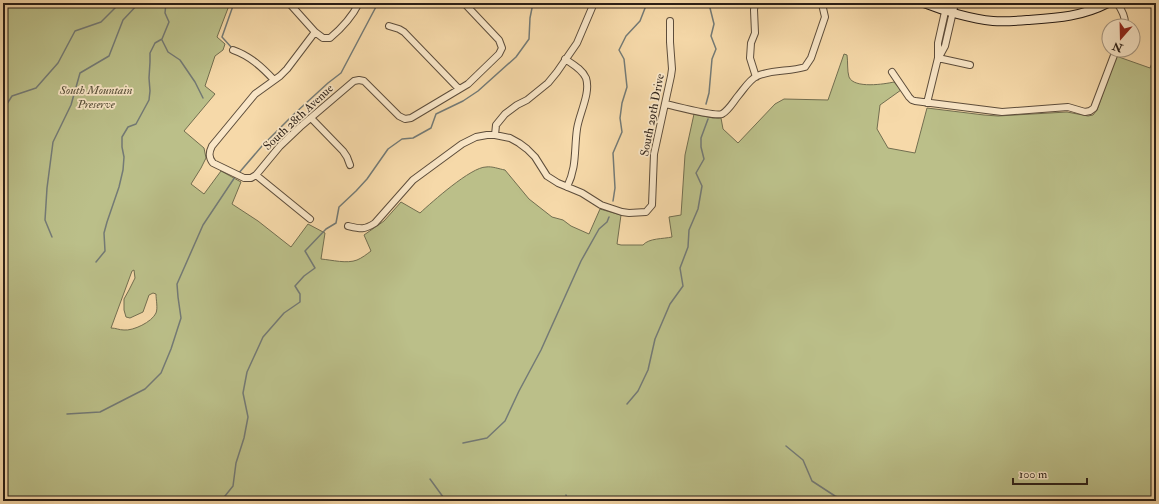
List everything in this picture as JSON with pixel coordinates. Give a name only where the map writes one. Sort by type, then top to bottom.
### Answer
[{"type":"street","points":[[289,3],[315,32],[323,38],[330,38],[343,27],[359,3]]},
{"type":"street","points":[[389,26],[404,32],[459,90],[468,84],[499,54],[502,48],[499,40],[464,3]]},
{"type":"street","points":[[495,135],[496,125],[505,114],[527,100],[548,83],[577,43],[594,3]]},
{"type":"street","points":[[751,3],[754,10]]},
{"type":"street","points":[[755,3],[754,33],[751,43],[750,58],[752,69],[756,77]]},
{"type":"street","points":[[924,3],[974,18],[1000,22],[1070,16],[1085,13],[1108,3]]},
{"type":"street","points":[[927,103],[938,58],[940,33],[948,9],[955,3]]},
{"type":"street","points":[[1117,3],[1125,18]]},
{"type":"street","points":[[665,104],[721,115],[746,86],[756,77],[777,70],[798,69],[805,67],[811,58],[825,17],[822,4]]},
{"type":"street","points":[[938,58],[945,46],[948,9]]},
{"type":"street","name":"South 29th Drive","points":[[567,186],[582,193],[601,205],[629,213],[646,212],[652,206],[654,154],[672,69],[670,21]]},
{"type":"street","points":[[310,219],[256,175],[248,178],[239,176],[213,163],[209,156],[212,146],[255,94],[287,69],[315,32]]},
{"type":"street","points":[[940,33],[947,35]]},
{"type":"street","points":[[233,50],[242,53],[254,61],[274,80]]},
{"type":"street","points":[[938,58],[970,65]]},
{"type":"street","points":[[892,72],[912,100],[1002,112],[1068,107],[1085,112],[1094,108],[1113,58]]},
{"type":"street","points":[[348,226],[364,229],[370,227],[413,180],[462,144],[476,137],[495,135],[510,138],[527,148],[535,157],[547,176],[558,183],[567,186],[572,178],[574,170],[577,128],[587,86],[583,73],[565,59]]},
{"type":"street","name":"South 28th Avenue","points":[[256,175],[280,146],[354,81],[364,81],[399,116],[405,119],[411,118],[459,90]]},
{"type":"street","points":[[311,118],[343,151],[350,165]]},
{"type":"green space","name":"South Mountain Preserve","points":[[3,3],[230,3],[217,37],[225,44],[223,50],[215,56],[205,86],[215,94],[184,131],[204,148],[206,158],[191,184],[204,194],[221,171],[241,182],[232,204],[258,221],[291,247],[308,224],[325,233],[321,259],[344,262],[357,260],[371,251],[364,235],[384,221],[401,202],[420,213],[462,179],[479,169],[488,167],[505,170],[529,199],[552,217],[563,220],[571,226],[589,234],[600,209],[621,215],[617,244],[643,245],[652,240],[672,237],[669,217],[681,215],[685,155],[694,114],[721,118],[723,129],[738,143],[775,104],[784,99],[828,100],[844,54],[847,55],[848,75],[852,81],[870,85],[894,82],[901,90],[880,105],[877,129],[888,148],[915,153],[927,108],[998,116],[1067,112],[1088,116],[1093,115],[1097,110],[1115,58],[1122,58],[1150,68],[1156,53],[1156,501],[3,501]],"holes":[[[134,270],[135,278],[124,299],[124,310],[126,317],[130,318],[143,312],[149,295],[153,293],[156,294],[157,311],[151,320],[132,329],[122,330],[111,328],[132,271]]]},
{"type":"waterway","points":[[3,110],[12,96],[36,88],[58,63],[75,31],[101,22],[120,3]]},
{"type":"waterway","points":[[52,237],[45,220],[47,188],[53,142],[71,105],[80,73],[109,56],[123,20],[139,3]]},
{"type":"waterway","points":[[96,262],[105,251],[104,233],[123,170],[124,157],[122,137],[128,127],[136,124],[149,100],[150,53],[155,43],[162,39],[169,22],[165,13],[166,3]]},
{"type":"waterway","points":[[232,48],[222,37],[234,3]]},
{"type":"waterway","points":[[238,174],[262,146],[293,115],[341,73],[378,3]]},
{"type":"waterway","points":[[221,501],[233,486],[236,463],[244,438],[248,417],[243,393],[247,372],[263,337],[284,313],[300,302],[300,294],[295,286],[304,276],[315,268],[305,251],[326,229],[336,223],[339,207],[367,179],[388,149],[402,139],[413,138],[431,128],[436,114],[463,101],[478,91],[516,57],[529,39],[530,18],[533,3]]},
{"type":"waterway","points":[[613,201],[615,188],[613,153],[622,132],[620,118],[622,103],[627,87],[624,59],[619,50],[626,36],[640,21],[647,3]]},
{"type":"waterway","points":[[706,104],[709,93],[712,59],[716,49],[711,36],[714,24],[710,3]]},
{"type":"waterway","points":[[162,40],[168,52],[180,60],[195,82],[203,98]]},
{"type":"waterway","points":[[627,404],[638,391],[648,370],[655,339],[670,304],[683,286],[680,268],[688,247],[689,230],[698,209],[702,186],[696,173],[704,159],[701,147],[701,138],[708,119]]},
{"type":"waterway","points":[[67,414],[100,412],[145,389],[161,373],[181,318],[177,284],[203,225],[235,177]]},
{"type":"waterway","points":[[463,443],[487,438],[505,421],[541,350],[581,261],[599,229],[607,222],[609,217]]},
{"type":"waterway","points":[[786,446],[803,460],[812,481],[835,496],[847,501]]},
{"type":"waterway","points":[[430,479],[446,501]]},
{"type":"waterway","points":[[566,495],[568,501]]}]
